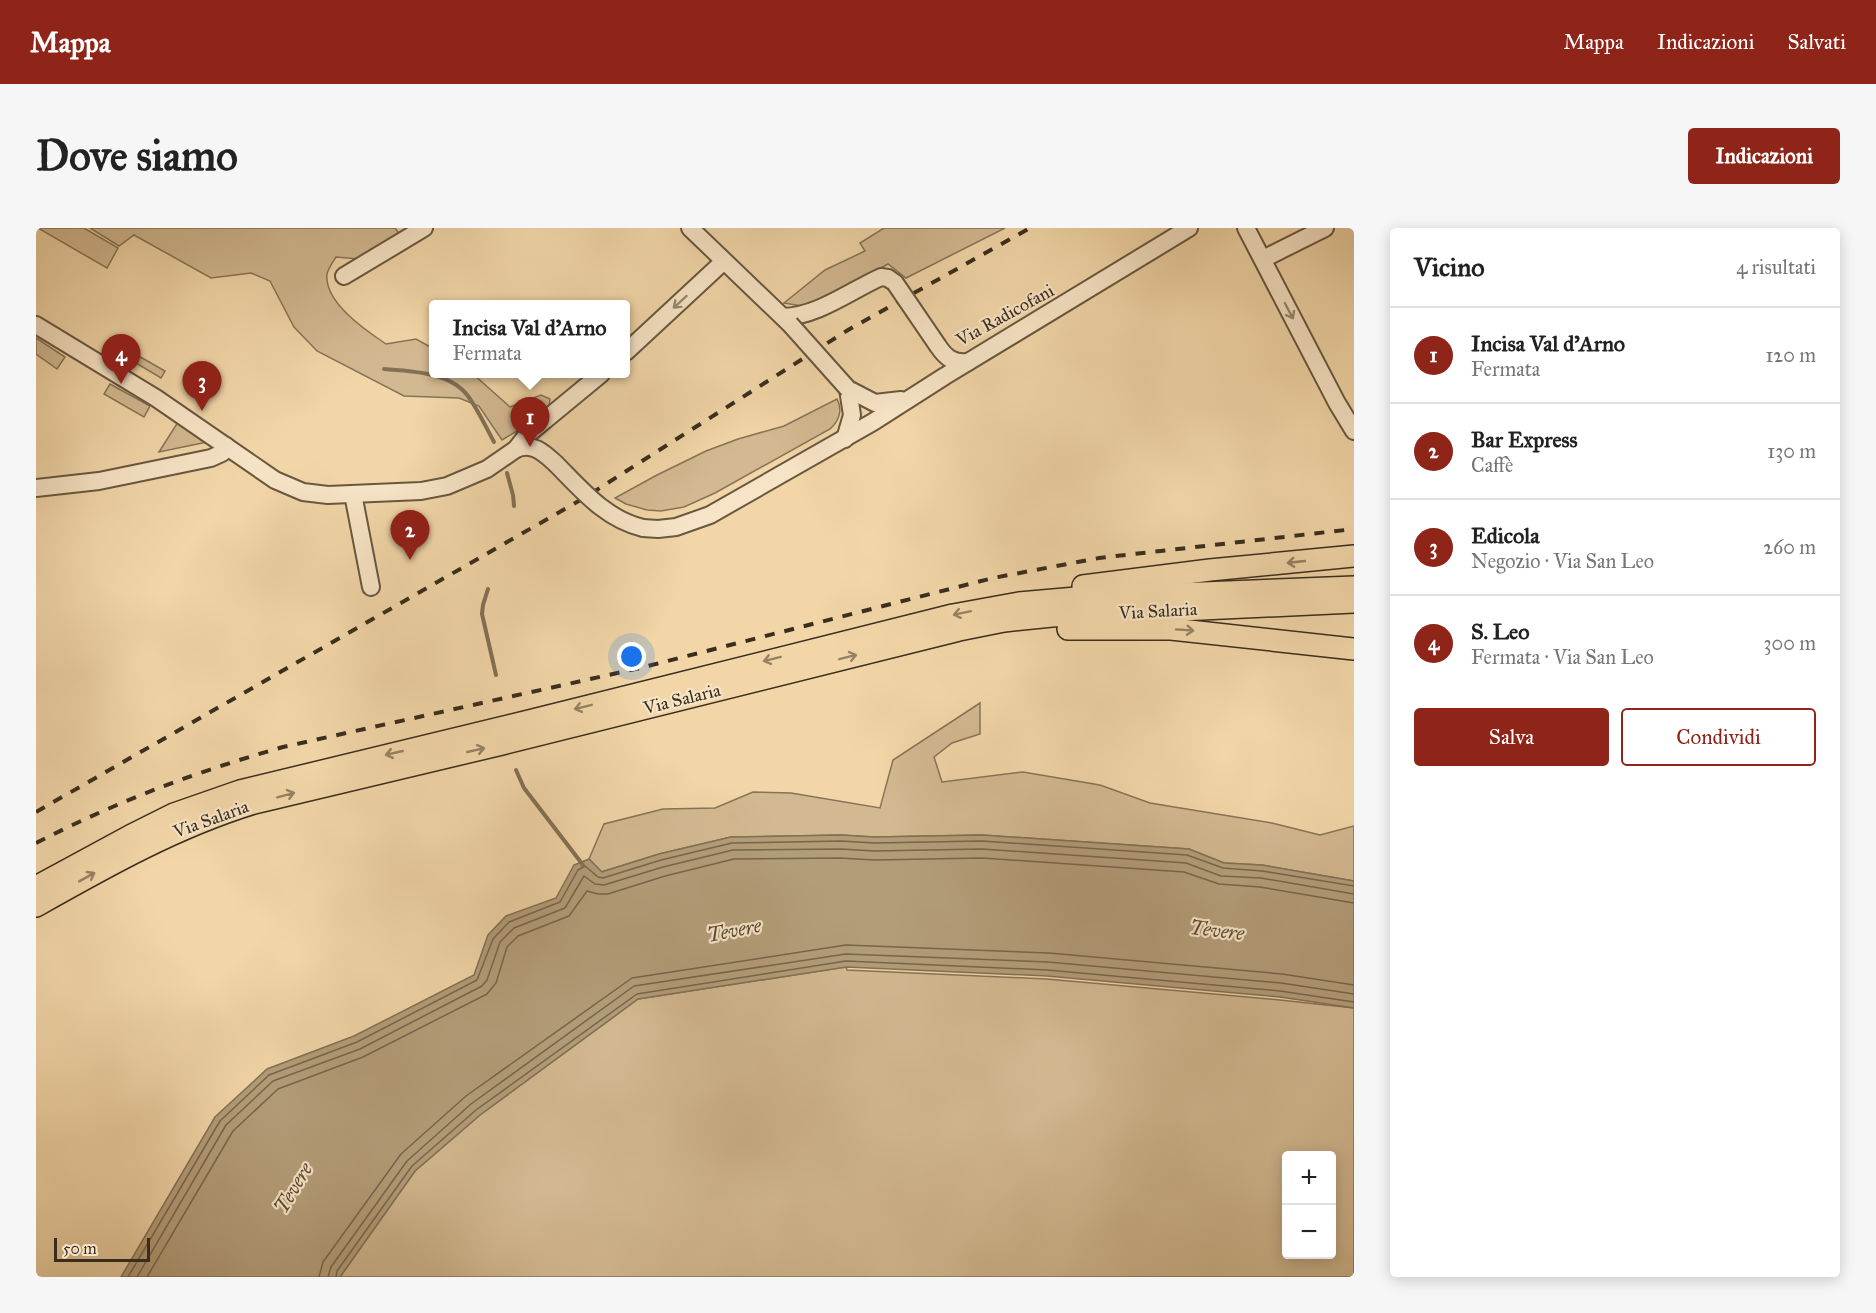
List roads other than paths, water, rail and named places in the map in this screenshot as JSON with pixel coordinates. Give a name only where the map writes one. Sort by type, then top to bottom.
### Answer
[{"type":"main road","points":[[1019,603],[1043,592],[1059,589],[1210,570],[1354,556]]},
{"type":"main road","name":"Via Salaria","points":[[36,887],[166,818],[240,791],[924,621],[1019,603],[1076,598],[1354,587]]},
{"type":"main road","name":"Via Salaria","points":[[36,906],[165,836],[254,803],[502,744],[959,630],[1004,621],[1060,615],[1354,602]]},
{"type":"main road","points":[[959,630],[1026,632],[1077,628],[1165,628],[1354,649]]},
{"type":"street","points":[[344,276],[424,228]]},
{"type":"street","points":[[690,228],[786,321],[855,398],[873,422]]},
{"type":"street","name":"Via Radicofani","points":[[786,321],[819,308],[881,277],[888,278],[894,282],[938,346],[952,360],[968,362],[1189,228]]},
{"type":"street","points":[[1246,228],[1336,403],[1354,431]]},
{"type":"street","points":[[1263,259],[1325,228]]},
{"type":"street","points":[[630,348],[723,262]]},
{"type":"street","points":[[36,325],[156,398],[275,480],[297,489],[317,495],[438,489],[478,473],[516,449],[525,446],[534,448],[555,463],[608,513],[624,522],[643,528],[670,528],[703,518],[845,439],[968,362]]},
{"type":"street","points":[[516,449],[527,435],[595,378]]},
{"type":"street","points":[[855,398],[880,403],[911,398]]},
{"type":"street","points":[[845,439],[855,398]]},
{"type":"street","points":[[36,488],[99,481],[211,458],[222,453],[226,446]]},
{"type":"street","points":[[353,494],[371,587]]},
{"type":"water","name":"Tevere","points":[[841,835],[874,837],[982,835],[1189,849],[1224,863],[1262,865],[1354,881],[1354,1008],[1280,997],[1047,976],[846,967],[638,999],[480,1115],[415,1171],[340,1277],[121,1277],[215,1117],[267,1069],[354,1036],[474,975],[488,935],[506,916],[556,898],[574,865],[589,859],[602,872],[659,854],[731,837]]},
{"type":"waterway","points":[[384,369],[429,374]]},
{"type":"waterway","points":[[443,378],[460,388],[468,396],[494,442]]},
{"type":"waterway","points":[[507,473],[514,506]]},
{"type":"waterway","points":[[488,589],[482,614],[496,675]]},
{"type":"waterway","points":[[516,770],[524,788],[583,865]]},
{"type":"railway","points":[[36,812],[584,498],[848,330],[1030,228]]},
{"type":"railway","points":[[36,843],[157,789],[283,747],[640,668],[993,578],[1099,558],[1354,529]]},
{"type":"place","name":"S. Leo","points":[[121,384]]},
{"type":"place","name":"Edicola","points":[[202,411]]},
{"type":"place","name":"Incisa Val d'Arno","points":[[530,447]]},
{"type":"place","name":"Bar Express","points":[[410,560]]}]
